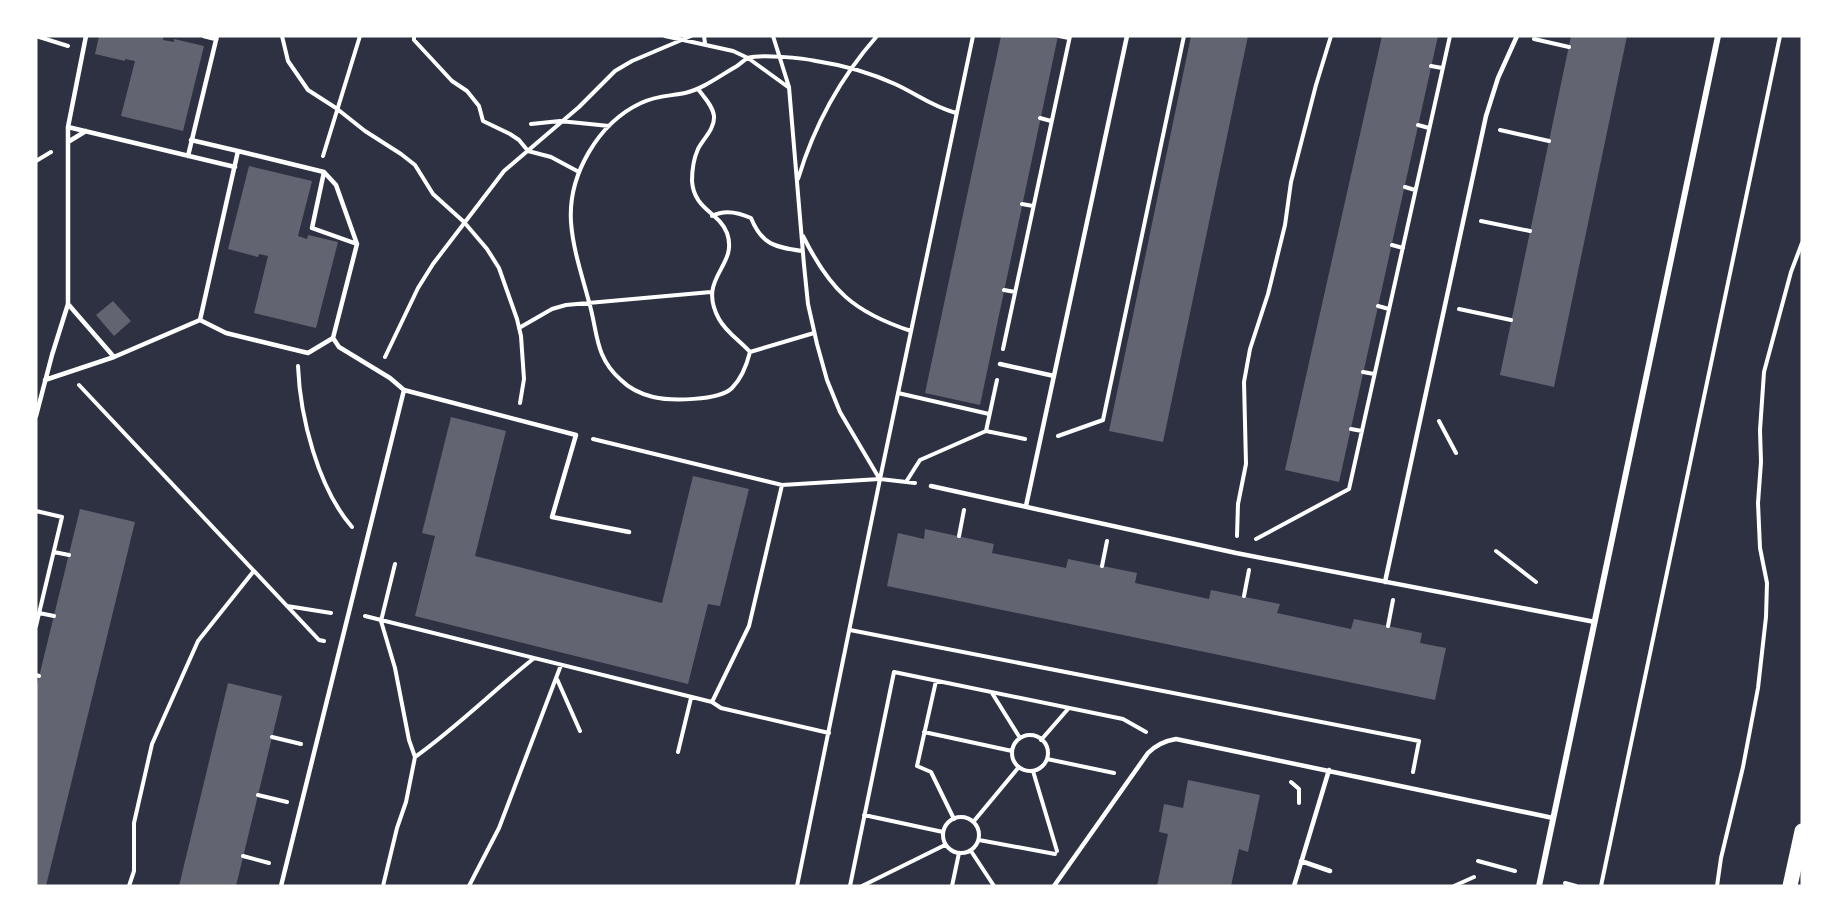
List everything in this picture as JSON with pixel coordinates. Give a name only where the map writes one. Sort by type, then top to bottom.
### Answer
[{"type":"main road","points":[[1790,886],[1802,831]]},
{"type":"street","points":[[1539,886],[1718,36]]},
{"type":"lane","points":[[36,416],[68,304],[68,127],[87,36]]},
{"type":"lane","points":[[188,156],[217,37],[204,36]]},
{"type":"lane","points":[[1026,506],[1127,36]]},
{"type":"lane","points":[[1385,582],[1484,127],[1498,78],[1517,36]]},
{"type":"lane","points":[[68,127],[235,167]]},
{"type":"lane","points":[[68,142],[86,131]]},
{"type":"lane","points":[[45,380],[114,357],[200,320],[226,333],[308,353],[333,338],[357,244],[336,185],[322,171],[192,140]]},
{"type":"lane","points":[[200,320],[238,151]]},
{"type":"lane","points":[[322,171],[312,228],[357,244]]},
{"type":"lane","points":[[68,304],[114,357]]},
{"type":"lane","points":[[333,338],[339,347],[404,390],[576,435],[552,517],[629,532]]},
{"type":"lane","points":[[1000,364],[1054,376]]},
{"type":"lane","points":[[281,886],[404,390]]},
{"type":"lane","points":[[931,486],[1236,553],[1595,622]]},
{"type":"lane","points":[[1054,886],[1154,747],[1176,739],[1553,818]]},
{"type":"lane","points":[[1294,886],[1329,770]]},
{"type":"lane","points":[[1301,861],[1330,871]]},
{"type":"path","points":[[36,36],[83,50]]},
{"type":"path","points":[[282,36],[288,61],[308,90],[415,165],[433,194],[477,235],[499,268],[519,328],[524,358],[524,379],[520,403]]},
{"type":"path","points":[[322,171],[336,108],[360,36]]},
{"type":"path","points":[[665,36],[733,51],[748,58],[789,87]]},
{"type":"path","points":[[378,371],[418,288],[433,264],[504,171],[579,107],[615,71],[632,61],[691,36]]},
{"type":"path","points":[[704,36],[705,43]]},
{"type":"path","points":[[773,36],[789,87],[802,251],[814,333],[827,380],[840,412],[879,479]]},
{"type":"path","points":[[797,183],[820,123],[841,82],[877,36]]},
{"type":"path","points":[[797,886],[879,479],[973,36]]},
{"type":"path","points":[[986,431],[1069,37],[1059,36]]},
{"type":"path","points":[[906,482],[920,460],[986,431],[1040,442],[1103,420],[1184,36]]},
{"type":"path","points":[[1236,553],[1238,504],[1246,464],[1244,382],[1250,349],[1268,294],[1286,225],[1291,182],[1331,36]]},
{"type":"path","points":[[1236,553],[1247,544],[1349,489],[1450,36]]},
{"type":"path","points":[[1601,886],[1780,36]]},
{"type":"path","points":[[413,37],[452,81],[467,91],[479,106],[483,121],[495,129],[510,134],[519,140],[528,151],[550,157],[579,172]]},
{"type":"path","points":[[1528,38],[1569,47]]},
{"type":"path","points":[[750,352],[739,378],[731,389],[717,396],[670,399],[636,391],[621,380],[605,361],[596,340],[590,304],[578,267],[571,219],[579,172],[597,141],[610,126],[639,104],[698,89],[748,58],[815,61],[850,69],[888,81],[932,106],[956,113]]},
{"type":"path","points":[[1431,66],[1443,68]]},
{"type":"path","points":[[1175,76],[1183,78]]},
{"type":"path","points":[[698,89],[709,104],[714,117],[712,127],[698,150],[692,181],[695,194],[701,204],[726,230],[729,240],[729,251],[711,292],[718,318],[728,332],[750,352]]},
{"type":"path","points":[[1040,118],[1052,121]]},
{"type":"path","points":[[531,124],[561,121],[610,126]]},
{"type":"path","points":[[1418,125],[1430,128]]},
{"type":"path","points":[[1484,127],[1549,141]]},
{"type":"path","points":[[1162,139],[1169,141]]},
{"type":"path","points":[[1404,187],[1416,190]]},
{"type":"path","points":[[1149,201],[1157,202]]},
{"type":"path","points":[[1022,204],[1034,206]]},
{"type":"path","points":[[712,216],[720,212],[744,215],[751,218],[756,232],[763,240],[773,245],[802,251]]},
{"type":"path","points":[[1463,217],[1530,231]]},
{"type":"path","points":[[801,233],[824,275],[846,298],[862,311],[911,331]]},
{"type":"path","points":[[1717,886],[1748,744],[1758,688],[1766,617],[1767,583],[1760,548],[1758,503],[1764,372],[1791,272],[1802,243]]},
{"type":"path","points":[[1392,245],[1403,248]]},
{"type":"path","points":[[1136,262],[1144,264]]},
{"type":"path","points":[[1004,290],[1015,292]]},
{"type":"path","points":[[519,328],[552,309],[578,303],[590,304],[711,292]]},
{"type":"path","points":[[1378,306],[1389,309]]},
{"type":"path","points":[[1445,306],[1511,320]]},
{"type":"path","points":[[1123,326],[1131,328]]},
{"type":"path","points":[[750,352],[814,333]]},
{"type":"path","points":[[299,351],[298,383],[303,418],[320,469],[328,490],[350,526],[366,540]]},
{"type":"path","points":[[68,372],[319,640],[340,644]]},
{"type":"path","points":[[1364,372],[1375,375]]},
{"type":"path","points":[[1110,386],[1118,387]]},
{"type":"path","points":[[898,393],[989,414]]},
{"type":"path","points":[[1425,396],[1456,453]]},
{"type":"path","points":[[1351,429],[1362,432]]},
{"type":"path","points":[[576,435],[782,485],[879,479],[931,486]]},
{"type":"path","points":[[712,702],[749,627],[782,485]]},
{"type":"path","points":[[959,536],[968,494]]},
{"type":"path","points":[[36,511],[62,518],[36,626]]},
{"type":"path","points":[[1102,566],[1110,525]]},
{"type":"path","points":[[1496,551],[1536,582]]},
{"type":"path","points":[[54,552],[69,555]]},
{"type":"path","points":[[1244,596],[1252,556]]},
{"type":"path","points":[[383,886],[397,828],[406,802],[415,757],[409,740],[395,668],[381,621],[395,564]]},
{"type":"path","points":[[129,886],[134,871],[134,823],[152,744],[198,641],[253,572]]},
{"type":"path","points":[[1388,626],[1396,585]]},
{"type":"path","points":[[287,606],[338,614],[348,612],[712,702],[721,708],[829,733]]},
{"type":"path","points":[[39,612],[54,616]]},
{"type":"path","points":[[850,630],[1419,741],[1410,787]]},
{"type":"path","points":[[415,757],[446,734],[533,658]]},
{"type":"path","points":[[469,886],[499,828],[561,665]]},
{"type":"path","points":[[851,886],[894,672],[1123,719],[1146,732]]},
{"type":"path","points":[[556,678],[580,731]]},
{"type":"path","points":[[936,681],[917,766],[931,772],[954,819]]},
{"type":"path","points":[[991,692],[1020,738]]},
{"type":"path","points":[[678,752],[691,698]]},
{"type":"path","points":[[1041,740],[1068,709]]},
{"type":"path","points":[[924,732],[1012,751]]},
{"type":"path","points":[[1031,735],[1041,740],[1047,748],[1047,759],[1042,767],[1033,771],[1018,768],[1013,760],[1012,751],[1016,741],[1020,738],[1031,735]]},
{"type":"path","points":[[272,737],[314,747]]},
{"type":"path","points":[[1047,759],[1131,777]]},
{"type":"path","points":[[974,821],[1018,768]]},
{"type":"path","points":[[979,840],[1059,855],[1033,771]]},
{"type":"path","points":[[1288,780],[1299,789],[1300,800],[1297,810]]},
{"type":"path","points":[[258,795],[300,805]]},
{"type":"path","points":[[864,815],[943,832]]},
{"type":"path","points":[[968,818],[974,821],[980,833],[979,840],[971,851],[959,853],[945,845],[943,832],[949,822],[954,819],[968,818]]},
{"type":"path","points":[[862,886],[945,845]]},
{"type":"path","points":[[971,851],[994,886]]},
{"type":"path","points":[[951,886],[959,853]]},
{"type":"path","points":[[243,856],[285,867]]},
{"type":"path","points":[[1478,861],[1515,871]]},
{"type":"path","points":[[1454,886],[1474,877]]},
{"type":"path","points":[[1566,883],[1576,886]]},
{"type":"building","points":[[99,36],[164,36],[163,40],[174,42],[174,39],[204,46],[183,131],[121,116],[135,61],[95,54]]},
{"type":"building","points":[[1001,36],[1058,36],[980,405],[925,393]]},
{"type":"building","points":[[1191,36],[1248,36],[1163,442],[1109,431]]},
{"type":"building","points":[[1382,36],[1438,36],[1339,482],[1285,470]]},
{"type":"building","points":[[1571,36],[1627,36],[1554,387],[1500,375]]},
{"type":"building","points":[[249,166],[312,181],[298,236],[307,239],[308,235],[338,242],[316,328],[254,313],[268,256],[259,254],[258,257],[228,249]]},
{"type":"building","points":[[113,301],[131,321],[114,336],[96,315]]},
{"type":"building","points":[[451,417],[506,431],[475,556],[662,603],[693,476],[749,489],[720,606],[708,604],[688,684],[415,616],[435,536],[422,533]]},
{"type":"building","points":[[80,509],[135,522],[46,886],[36,886],[36,689]]},
{"type":"building","points":[[925,529],[994,544],[992,553],[1066,568],[1068,559],[1137,573],[1135,583],[1209,599],[1211,590],[1280,604],[1277,613],[1351,629],[1354,619],[1422,633],[1420,643],[1446,648],[1435,700],[887,586],[898,533],[924,539]]},
{"type":"building","points":[[228,683],[282,696],[236,886],[179,886]]},
{"type":"building","points":[[1188,780],[1260,795],[1248,852],[1239,849],[1231,886],[1157,886],[1168,834],[1159,832],[1164,804],[1183,808]]}]
